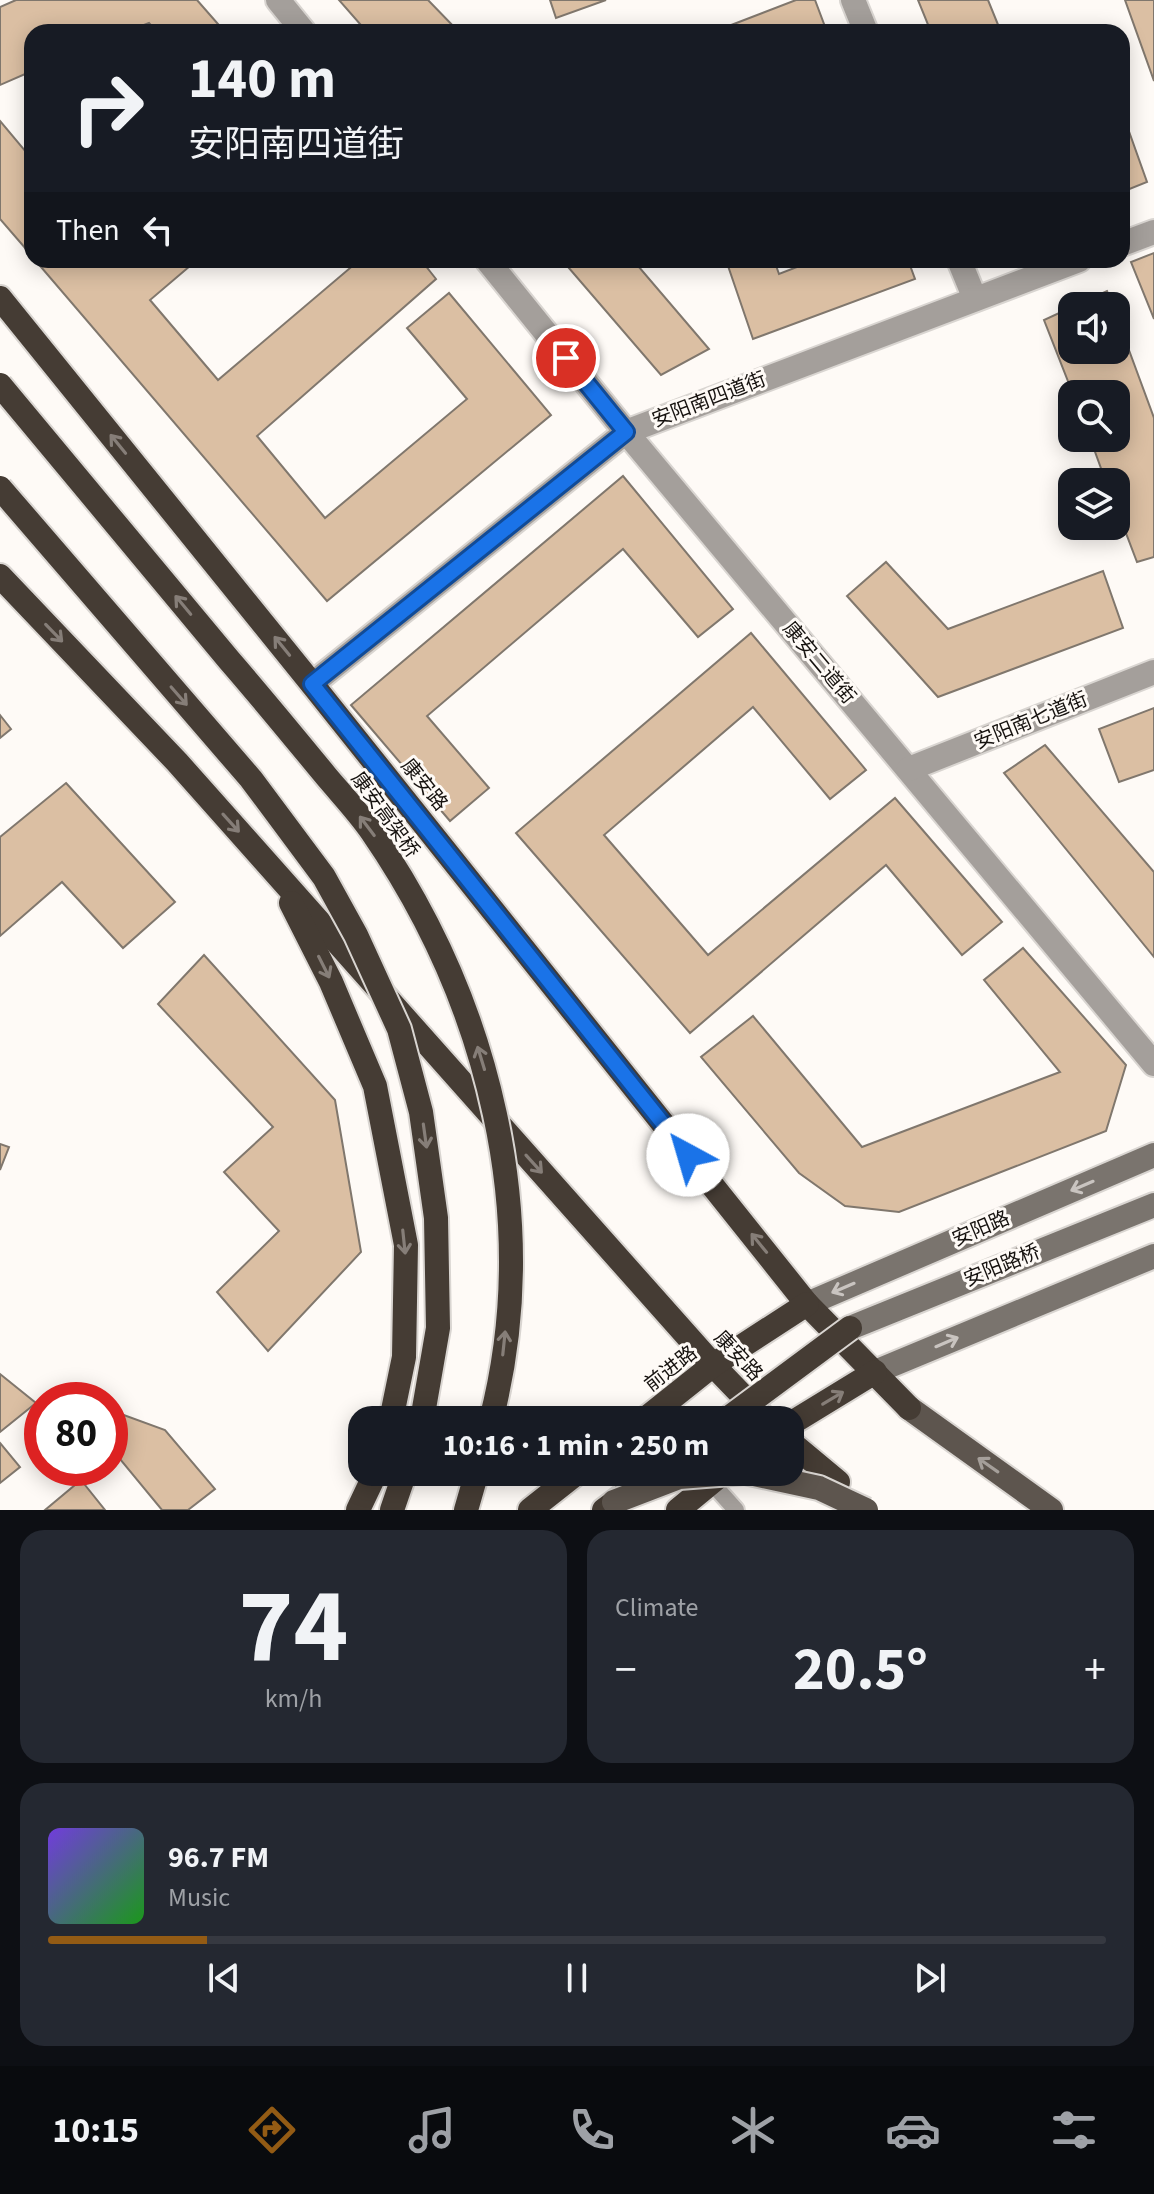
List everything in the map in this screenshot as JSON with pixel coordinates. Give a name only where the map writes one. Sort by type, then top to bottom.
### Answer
[{"type":"highway","name":"康安路","points":[[0,298],[807,1304],[909,1408]]},
{"type":"highway","name":"康安高架桥","points":[[0,385],[371,830],[436,939],[473,1029],[488,1082],[510,1200],[509,1301],[494,1406]]},
{"type":"highway","points":[[0,488],[251,779],[288,828],[324,877],[399,1029],[421,1112],[436,1218],[438,1328],[424,1406]]},
{"type":"highway","name":"康安路","points":[[0,576],[177,762],[753,1406]]},
{"type":"highway","points":[[275,873],[331,982],[375,1086],[406,1245],[404,1357],[394,1406]]},
{"type":"highway","name":"前进路","points":[[662,1406],[713,1365],[807,1304]]},
{"type":"highway","points":[[745,1406],[850,1328]]},
{"type":"highway","points":[[804,1415],[875,1372]]},
{"type":"highway","points":[[804,1454],[838,1482]]},
{"type":"highway","points":[[358,1510],[369,1486]]},
{"type":"highway","points":[[392,1510],[400,1486]]},
{"type":"highway","points":[[466,1510],[473,1486]]},
{"type":"highway","points":[[530,1510],[560,1486]]},
{"type":"highway","points":[[609,1506],[636,1486]]},
{"type":"highway","points":[[678,1510],[707,1486]]},
{"type":"main road","name":"安阳路","points":[[807,1304],[1154,1155]]},
{"type":"main road","name":"安阳路桥","points":[[850,1328],[1154,1205]]},
{"type":"main road","points":[[875,1372],[1154,1256]]},
{"type":"main road","points":[[909,1408],[1051,1510]]},
{"type":"main road","points":[[609,1506],[679,1477],[745,1472],[819,1488],[866,1510]]},
{"type":"main road","points":[[838,1482],[866,1510]]},
{"type":"street","points":[[278,0],[298,24]]},
{"type":"street","points":[[853,0],[863,24]]},
{"type":"street","points":[[1130,241],[1154,232]]},
{"type":"street","name":"康安二道街","points":[[493,268],[626,432],[1154,1064]]},
{"type":"street","points":[[962,268],[975,299]]},
{"type":"street","name":"安阳南四道街","points":[[312,684],[626,432],[1058,268]]},
{"type":"street","name":"安阳南七道街","points":[[909,769],[1154,672]]},
{"type":"lane","points":[[723,1486],[736,1510]]},
{"type":"building","points":[[16,0],[197,0],[218,24],[24,24],[24,74],[0,85],[0,7]]},
{"type":"building","points":[[339,0],[428,0],[451,24],[360,24]]},
{"type":"building","points":[[550,0],[606,0],[556,18]]},
{"type":"building","points":[[796,0],[815,0],[824,24],[734,24]]},
{"type":"building","points":[[918,0],[988,0],[998,24],[928,24]]},
{"type":"building","points":[[1125,0],[1154,0],[1154,81]]},
{"type":"building","points":[[0,121],[24,150],[24,247],[0,219]]},
{"type":"building","points":[[1130,134],[1147,182],[1130,189]]},
{"type":"building","points":[[1154,253],[1154,319],[1131,262]]},
{"type":"building","points":[[42,268],[188,268],[150,300],[218,380],[350,268],[427,268],[436,279],[257,436],[325,518],[467,399],[407,328],[449,293],[551,415],[327,601]]},
{"type":"building","points":[[569,268],[640,268],[709,349],[661,375]]},
{"type":"building","points":[[729,268],[777,268],[779,274],[794,268],[911,268],[915,279],[753,339]]},
{"type":"building","points":[[1058,314],[1058,356],[1044,320]]},
{"type":"building","points":[[1130,353],[1154,418],[1154,557],[1137,562],[1129,540],[1130,468],[1101,468],[1095,452],[1130,452],[1130,380],[1068,380],[1061,364],[1130,364]]},
{"type":"building","points":[[623,476],[733,609],[698,637],[623,549],[427,716],[489,788],[450,821],[351,705]]},
{"type":"building","points":[[886,562],[948,629],[1103,571],[1123,628],[938,697],[847,596]]},
{"type":"building","points":[[751,633],[866,770],[830,799],[753,707],[604,835],[708,955],[895,798],[1002,922],[962,955],[886,865],[690,1033],[516,833]]},
{"type":"building","points":[[1154,708],[1154,770],[1119,782],[1099,729]]},
{"type":"building","points":[[0,715],[11,729],[0,738]]},
{"type":"building","points":[[1045,745],[1154,872],[1154,957],[1004,773]]},
{"type":"building","points":[[66,783],[175,902],[123,948],[62,882],[0,936],[0,837]]},
{"type":"building","points":[[1023,948],[1126,1065],[1106,1131],[899,1212],[845,1206],[799,1173],[701,1057],[753,1016],[862,1147],[1060,1072],[984,980]]},
{"type":"building","points":[[204,955],[335,1100],[361,1252],[268,1351],[217,1292],[279,1231],[224,1172],[273,1127],[158,1004]]},
{"type":"building","points":[[0,1144],[9,1147],[0,1170]]},
{"type":"building","points":[[0,1374],[24,1393],[24,1413],[0,1432]]},
{"type":"building","points":[[128,1417],[165,1430],[215,1489],[188,1510],[162,1510],[128,1469]]},
{"type":"building","points":[[0,1443],[20,1467],[0,1483]]},
{"type":"building","points":[[74,1486],[86,1486],[105,1510],[45,1510]]},
{"type":"route","points":[[566,358],[626,432],[312,684],[688,1155]]}]
